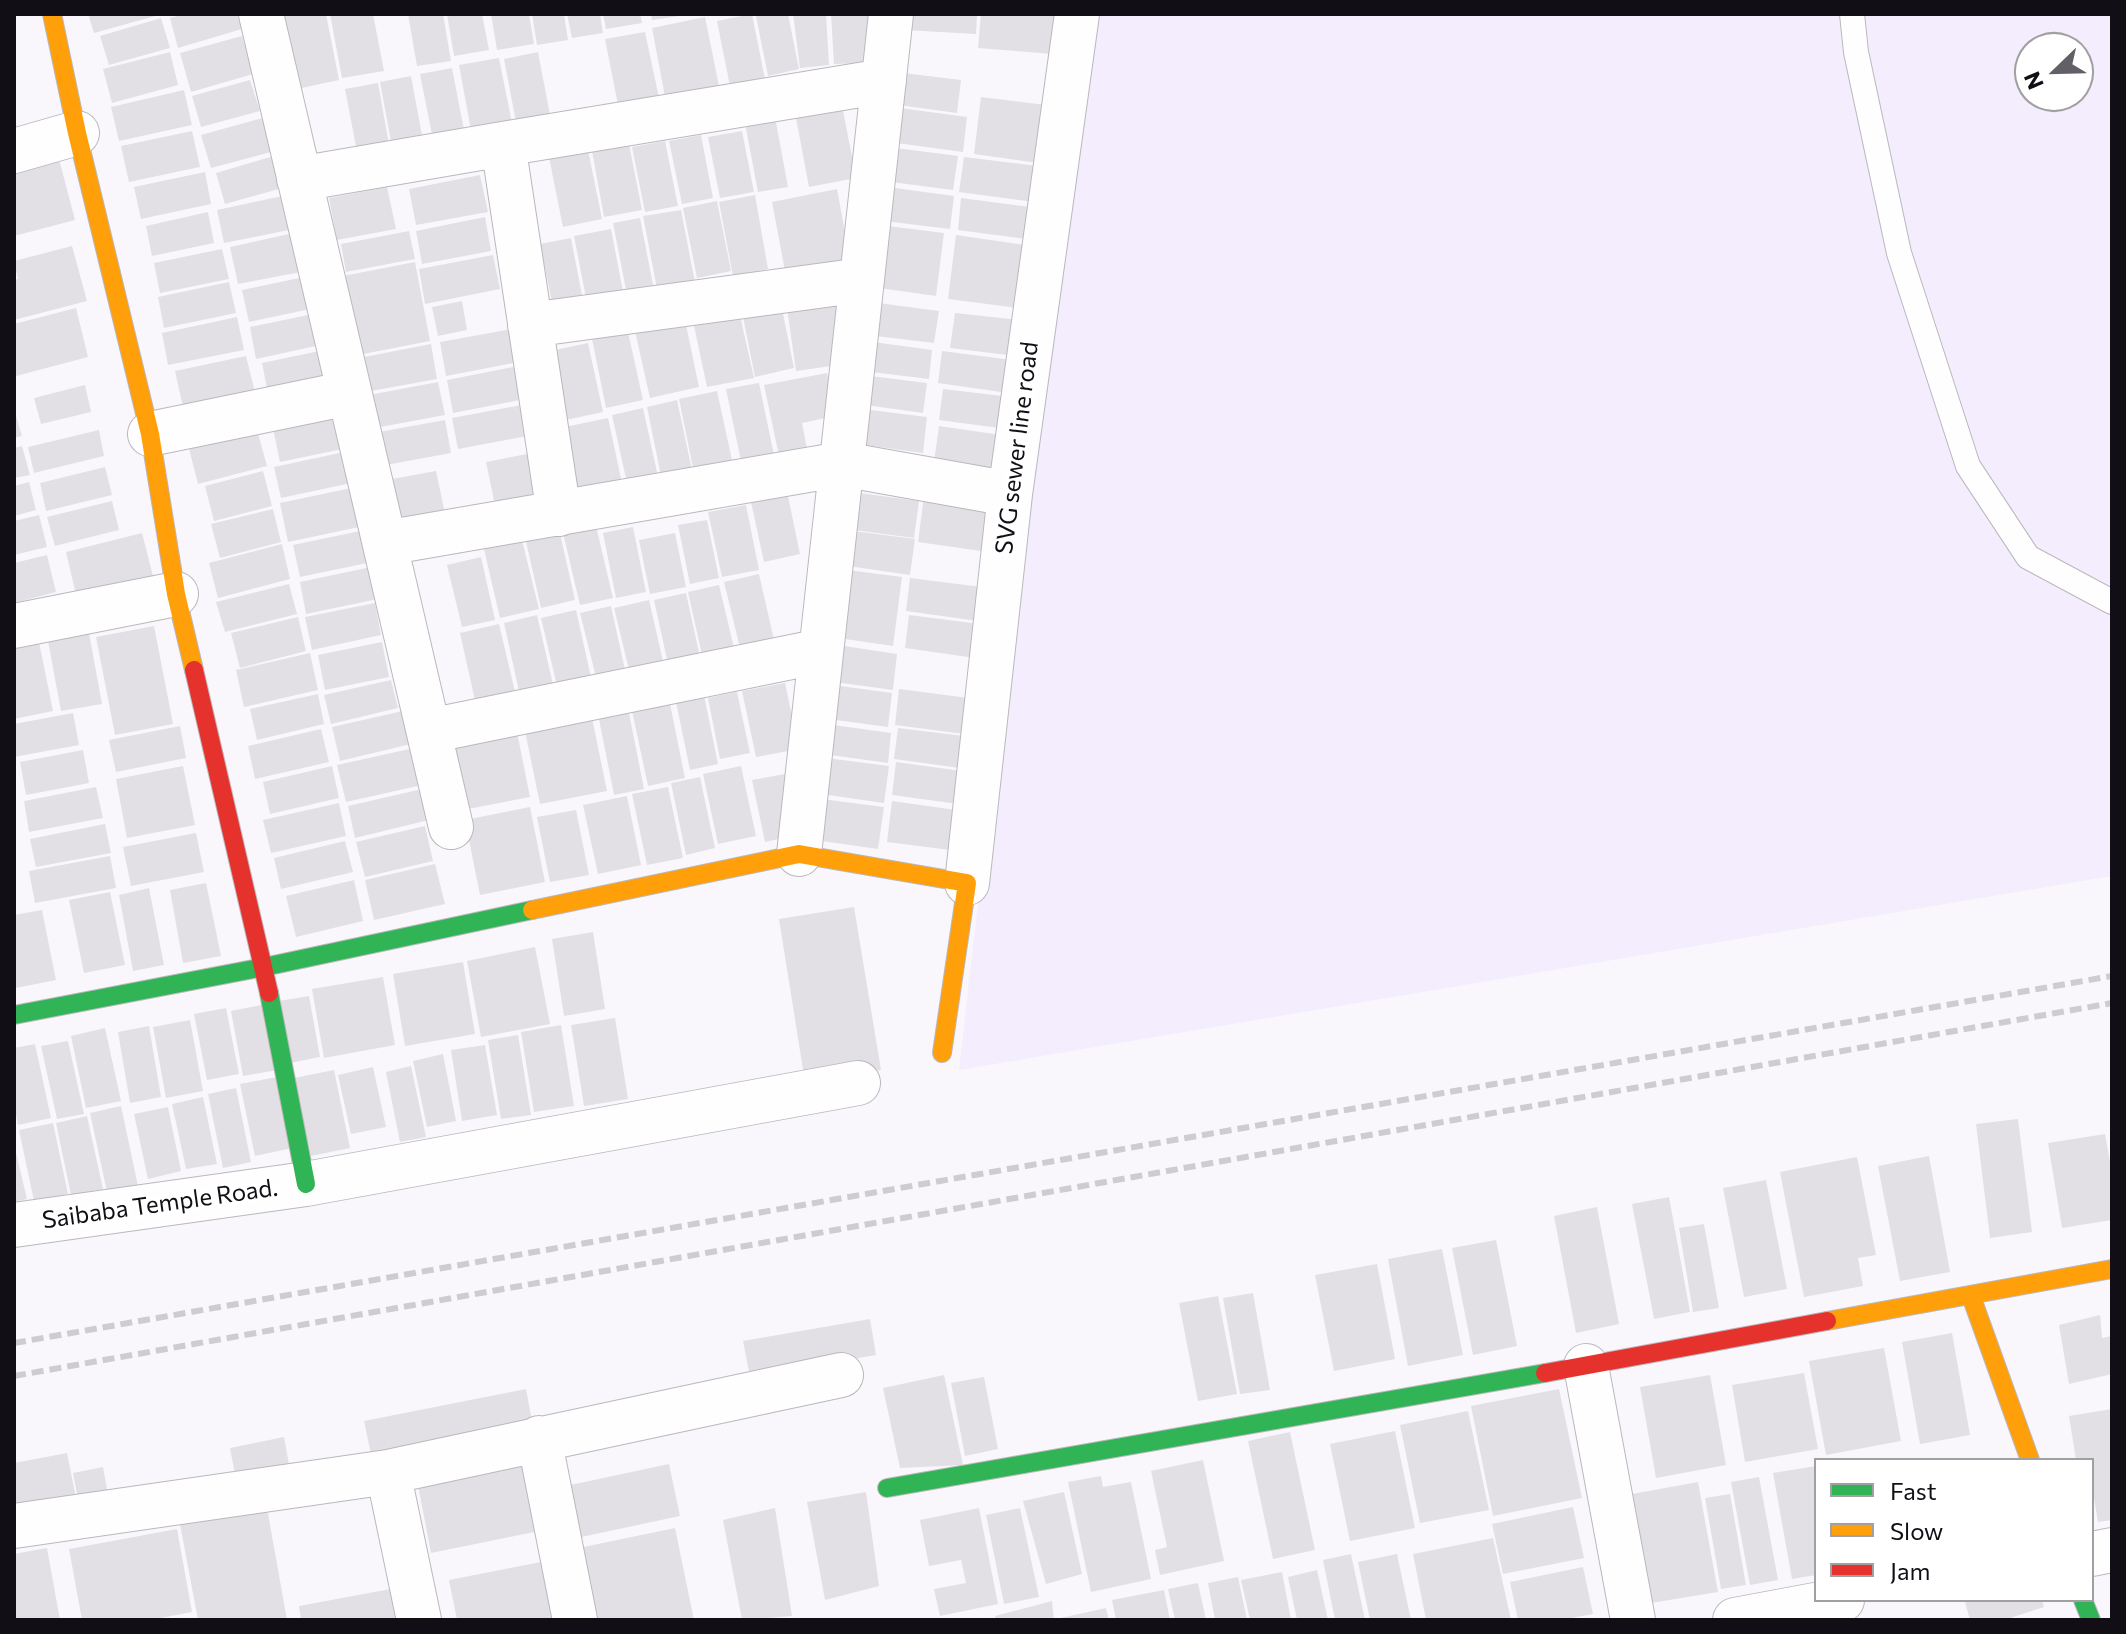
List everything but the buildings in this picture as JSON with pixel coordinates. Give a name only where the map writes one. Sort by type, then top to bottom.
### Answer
[{"type":"street","points":[[52,14],[77,133],[150,434],[176,594],[264,967],[306,1184]]},
{"type":"street","points":[[261,14],[451,827]]},
{"type":"street","points":[[799,854],[891,14]]},
{"type":"street","name":"SVG sewer line road","points":[[967,883],[1010,494],[1077,14]]},
{"type":"street","points":[[299,179],[884,81]]},
{"type":"street","points":[[14,151],[77,133]]},
{"type":"street","points":[[503,144],[559,514]]},
{"type":"street","points":[[530,325],[862,280]]},
{"type":"street","points":[[150,434],[349,393]]},
{"type":"street","points":[[385,543],[842,464],[1010,494]]},
{"type":"street","points":[[14,626],[176,594]]},
{"type":"street","points":[[429,731],[821,651]]},
{"type":"street","points":[[14,1015],[264,967],[799,854],[967,883],[942,1053]]},
{"type":"street","name":"Saibaba Temple Road.","points":[[14,1225],[306,1184],[858,1083]]},
{"type":"street","points":[[887,1488],[1586,1366],[2112,1269]]},
{"type":"street","points":[[1971,1296],[2029,1458]]},
{"type":"street","points":[[1586,1366],[1633,1620]]},
{"type":"street","points":[[14,1526],[388,1472],[841,1375]]},
{"type":"street","points":[[539,1438],[575,1620]]},
{"type":"street","points":[[388,1472],[419,1620]]},
{"type":"street","points":[[1735,1620],[1831,1602]]},
{"type":"lane","points":[[1852,14],[1856,52],[1899,253],[1968,466],[2028,557],[2112,602]]},
{"type":"shaded area","points":[[1080,14],[2112,14],[2112,876],[959,1070]]},
{"type":"railway","points":[[14,1343],[2112,976]]},
{"type":"railway","points":[[14,1376],[2112,1003]]},
{"type":"traffic: fast","points":[[14,1015],[264,967],[532,910]]},
{"type":"traffic: fast","points":[[269,993],[306,1184]]},
{"type":"traffic: fast","points":[[887,1488],[1545,1373]]},
{"type":"traffic: fast","points":[[2084,1602],[2091,1620]]},
{"type":"traffic: slow","points":[[52,14],[77,133],[150,434],[176,594],[194,670]]},
{"type":"traffic: slow","points":[[532,910],[799,854],[967,883],[942,1053]]},
{"type":"traffic: slow","points":[[1827,1321],[2112,1269]]},
{"type":"traffic: slow","points":[[1971,1296],[2029,1458]]},
{"type":"traffic: jam","points":[[194,670],[269,993]]},
{"type":"traffic: jam","points":[[1545,1373],[1827,1321]]}]
